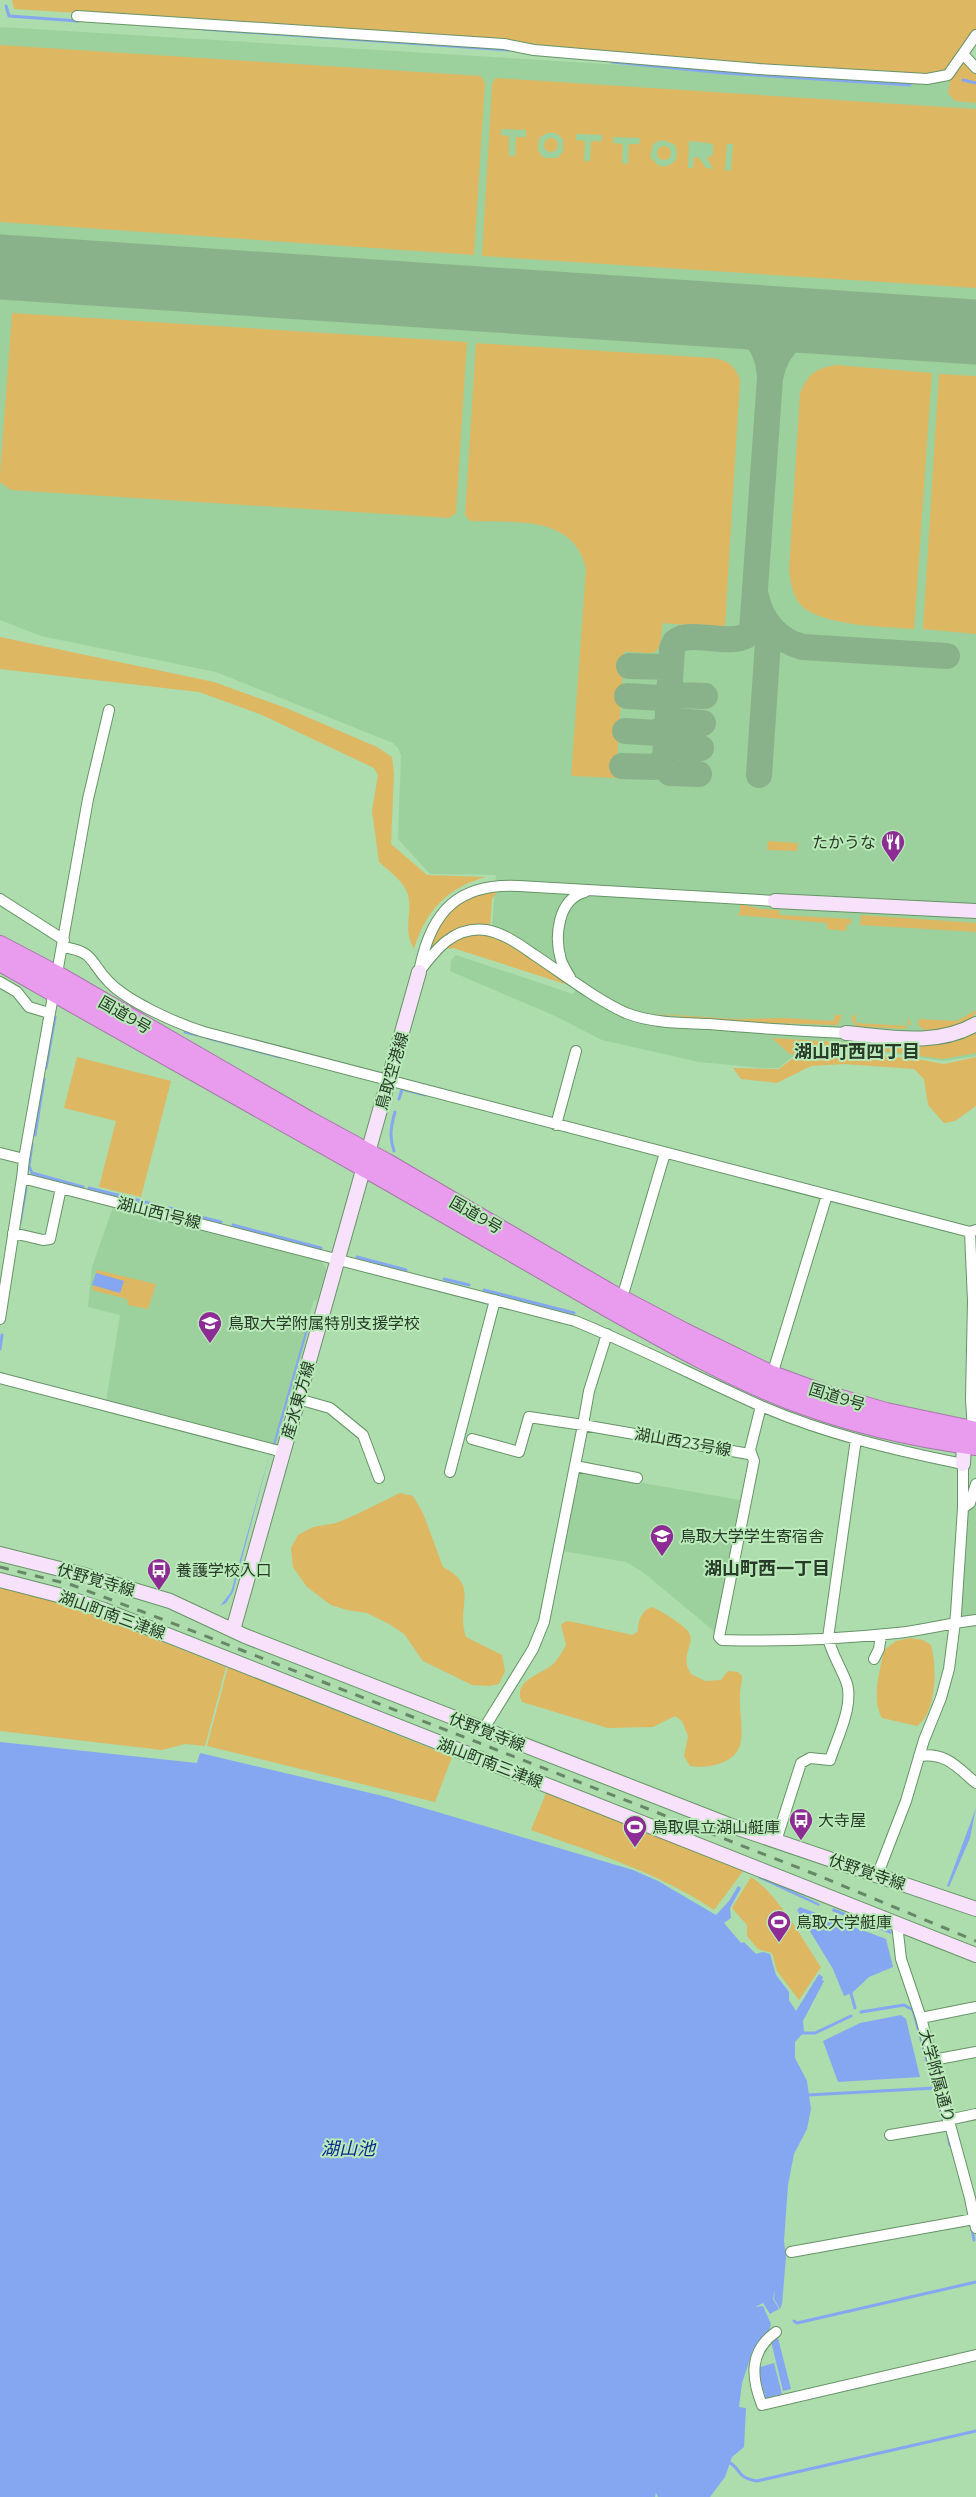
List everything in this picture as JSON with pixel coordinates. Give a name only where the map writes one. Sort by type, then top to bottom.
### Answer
[{"type":"highway","name":"国道9号","points":[[0,945],[57,975],[660,1337],[741,1378],[790,1400],[855,1421],[913,1436],[972,1438]]},
{"type":"highway","name":"国道9号","points":[[0,962],[366,1162],[684,1332],[772,1375],[824,1394],[972,1438]]},
{"type":"street","points":[[77,16],[504,44],[534,50],[760,70],[909,79],[927,79],[948,75],[976,35]]},
{"type":"street","points":[[963,54],[976,68]]},
{"type":"street","points":[[0,1318],[24,1158],[49,1013],[88,799],[109,710]]},
{"type":"street","points":[[420,972],[424,947],[434,924],[445,909],[462,896],[493,886],[563,888],[775,902],[972,911]]},
{"type":"street","points":[[563,888],[559,942],[561,961],[571,978]]},
{"type":"street","points":[[562,915],[572,897],[592,890]]},
{"type":"street","points":[[0,899],[63,943],[81,950],[92,959],[109,983],[178,1024],[556,1125],[973,1231],[974,1406],[972,1438],[963,1464],[963,1508],[955,1623],[946,1679],[919,1756],[906,1801],[877,1876]]},
{"type":"street","points":[[420,972],[434,952],[448,938],[464,932],[481,930],[506,937],[627,1013],[644,1018],[678,1022],[922,1038],[950,1035],[976,1024]]},
{"type":"street","name":"鳥取空港線","points":[[366,1162],[420,972]]},
{"type":"street","points":[[0,982],[17,992],[30,1007],[49,1013]]},
{"type":"street","points":[[556,1125],[576,1051]]},
{"type":"street","points":[[0,1153],[24,1158]]},
{"type":"street","points":[[622,1298],[665,1153]]},
{"type":"street","name":"産水東方線","points":[[232,1630],[366,1162]]},
{"type":"street","name":"湖山西1号線","points":[[22,1178],[339,1258]]},
{"type":"street","points":[[13,1233],[43,1240],[50,1238],[62,1188]]},
{"type":"street","points":[[772,1375],[827,1195]]},
{"type":"street","points":[[339,1258],[575,1321],[802,1424],[887,1448],[963,1464]]},
{"type":"street","points":[[450,1472],[495,1300]]},
{"type":"street","points":[[483,1730],[532,1649],[544,1622],[589,1391],[607,1334]]},
{"type":"street","points":[[0,1378],[283,1452]]},
{"type":"street","points":[[298,1399],[330,1408],[363,1435],[379,1478]]},
{"type":"street","name":"湖山西23号線","points":[[583,1424],[749,1454],[761,1406]]},
{"type":"street","points":[[472,1440],[519,1452],[529,1417],[583,1424]]},
{"type":"street","points":[[776,1841],[801,1763],[810,1758],[830,1760],[847,1705],[846,1682],[831,1651],[828,1638],[856,1439]]},
{"type":"street","points":[[750,1450],[754,1461],[719,1637],[722,1640],[828,1638],[881,1634],[976,1620]]},
{"type":"street","points":[[575,1466],[637,1478]]},
{"type":"street","points":[[963,1508],[970,1503],[976,1484]]},
{"type":"street","name":"伏野覚寺線","points":[[0,1554],[84,1575],[170,1601],[232,1630],[483,1730],[776,1841],[976,1909]]},
{"type":"street","name":"湖山町南三津線","points":[[0,1580],[62,1596],[104,1610],[632,1817],[976,1955]]},
{"type":"street","points":[[874,1659],[879,1649],[881,1634]]},
{"type":"street","points":[[919,1756],[934,1754],[946,1758],[976,1783]]},
{"type":"street","name":"大学附属通り","points":[[897,1924],[901,1959],[933,2060],[975,2223]]},
{"type":"street","points":[[921,2018],[976,2007]]},
{"type":"street","points":[[933,2060],[976,2052]]},
{"type":"street","points":[[890,2135],[976,2114]]},
{"type":"street","points":[[791,2252],[975,2223]]},
{"type":"street","points":[[776,2332],[767,2339],[753,2368],[755,2388],[762,2405],[976,2355]]},
{"type":"shaded area","points":[[12,0],[976,0],[976,30],[949,70],[917,77],[567,49],[507,40],[14,9]]},
{"type":"shaded area","points":[[0,27],[920,83],[976,69],[976,1056],[943,1061],[882,1052],[807,1051],[797,1053],[779,1068],[763,1068],[699,1062],[602,1040],[555,1016],[450,971],[451,960],[456,955],[573,994],[578,988],[573,974],[516,937],[492,928],[496,875],[430,874],[398,839],[401,755],[393,743],[216,672],[41,636],[0,620]]},
{"type":"shaded area","points":[[0,45],[481,76],[485,83],[474,255],[0,222]]},
{"type":"shaded area","points":[[961,61],[967,61],[976,70],[976,103],[955,101],[948,93],[951,76]]},
{"type":"shaded area","points":[[495,78],[976,109],[976,288],[482,256],[492,85]],"holes":[[[501,129],[526,130],[526,137],[516,137],[515,156],[509,156],[509,136],[501,135]],[[547,133],[556,133],[563,139],[563,152],[557,158],[544,158],[538,151],[539,138]],[[576,134],[602,135],[602,141],[591,141],[590,161],[584,161],[585,141],[576,140]],[[613,137],[640,138],[639,144],[629,144],[628,164],[622,163],[623,144],[613,143]],[[661,140],[674,144],[677,157],[669,166],[659,166],[650,157],[653,144]],[[689,141],[713,145],[713,155],[707,158],[713,169],[706,168],[699,158],[694,157],[693,168],[688,168]],[[727,144],[733,144],[731,171],[725,170]]]},
{"type":"shaded area","points":[[548,138],[554,138],[558,145],[554,152],[548,152],[544,148],[544,142]]},
{"type":"shaded area","points":[[661,146],[667,146],[671,153],[667,160],[661,160],[657,156],[657,150]]},
{"type":"shaded area","points":[[12,313],[467,342],[456,513],[449,518],[11,490],[0,482],[0,475]]},
{"type":"shaded area","points":[[476,343],[713,358],[730,364],[740,380],[725,625],[720,628],[663,623],[660,644],[655,652],[624,652],[616,778],[571,776],[586,569],[579,551],[569,539],[556,530],[540,525],[523,523],[470,521],[465,515]]},
{"type":"shaded area","points":[[836,365],[932,373],[914,629],[854,624],[823,617],[810,612],[801,605],[792,588],[789,569],[800,393],[810,376],[818,370]]},
{"type":"shaded area","points":[[939,374],[976,376],[976,634],[923,629]]},
{"type":"shaded area","points":[[0,637],[214,682],[286,708],[377,747],[392,757],[394,773],[391,844],[427,875],[486,877],[460,887],[440,902],[425,923],[414,949],[408,928],[409,902],[406,890],[396,877],[379,862],[372,811],[378,775],[374,768],[262,715],[199,692],[0,669]]},
{"type":"shaded area","points":[[768,841],[798,843],[797,851],[767,850]]},
{"type":"shaded area","points":[[499,889],[492,899],[490,927],[481,926],[456,930],[435,943],[429,950],[437,927],[451,908],[468,897]]},
{"type":"shaded area","points":[[740,904],[761,909],[779,910],[780,915],[851,919],[851,924],[847,924],[846,931],[827,929],[827,923],[737,915],[740,912]]},
{"type":"shaded area","points":[[861,915],[976,923],[976,932],[860,925]]},
{"type":"shaded area","points":[[480,934],[500,939],[567,981],[565,984],[453,948],[445,949],[458,938]]},
{"type":"shaded area","points":[[976,1010],[974,1017],[944,1029],[925,1030],[918,1025],[919,1019],[957,1021]]},
{"type":"shaded area","points":[[646,1013],[735,1019],[784,1018],[834,1021],[834,1015],[842,1015],[838,1025],[735,1022]]},
{"type":"shaded area","points":[[852,1015],[855,1015],[856,1023],[907,1026],[908,1019],[910,1024],[904,1029],[856,1026],[852,1021]]},
{"type":"shaded area","points":[[976,1032],[976,1053],[943,1059],[882,1051],[807,1049],[791,1055],[772,1038],[906,1046],[958,1041]]},
{"type":"shaded area","points":[[808,1052],[911,1058],[944,1064],[976,1057],[976,1106],[955,1121],[944,1123],[928,1105],[924,1079],[914,1069],[844,1064],[811,1066],[777,1083],[741,1079],[733,1068],[779,1069],[797,1055]]},
{"type":"shaded area","points":[[77,1057],[171,1081],[141,1197],[99,1187],[116,1121],[64,1108]]},
{"type":"shaded area","name":"鳥取大学附属特別支援学校","points":[[113,1207],[321,1260],[327,1270],[317,1301],[314,1300],[308,1319],[311,1321],[276,1446],[106,1402],[120,1315],[88,1307],[92,1267]]},
{"type":"shaded area","points":[[97,1270],[156,1284],[148,1309],[128,1305],[127,1299],[92,1290]]},
{"type":"shaded area","name":"鳥取大学学生寄宿舎","points":[[580,1472],[740,1500],[715,1632],[644,1573],[626,1562],[563,1551]]},
{"type":"shaded area","points":[[400,1493],[413,1496],[423,1513],[443,1567],[454,1574],[461,1582],[465,1597],[463,1625],[466,1637],[502,1655],[505,1671],[499,1684],[489,1686],[472,1685],[423,1661],[404,1634],[367,1613],[331,1605],[307,1587],[293,1567],[291,1548],[298,1535],[313,1527],[336,1523],[353,1516]]},
{"type":"shaded area","points":[[976,1500],[976,1617],[959,1620],[967,1511]]},
{"type":"shaded area","points":[[0,1586],[59,1601],[226,1667],[205,1746],[185,1744],[162,1750],[0,1731]]},
{"type":"shaded area","points":[[651,1607],[673,1619],[690,1635],[687,1663],[691,1674],[705,1681],[721,1680],[728,1671],[738,1672],[742,1676],[740,1693],[740,1745],[732,1757],[726,1761],[712,1766],[690,1766],[684,1756],[688,1736],[682,1721],[675,1716],[653,1727],[608,1728],[522,1702],[520,1695],[524,1684],[552,1665],[566,1645],[561,1625],[566,1621],[633,1635],[638,1631],[639,1620],[642,1614]]},
{"type":"shaded area","points":[[910,1638],[923,1640],[931,1645],[934,1665],[932,1700],[924,1719],[917,1726],[882,1718],[877,1702],[877,1684],[884,1650],[896,1641]]},
{"type":"shaded area","points":[[228,1667],[452,1757],[435,1802],[207,1746]]},
{"type":"shaded area","name":"鳥取県立湖山艇庫","points":[[546,1793],[744,1870],[714,1910],[648,1874],[602,1855],[531,1830]]},
{"type":"shaded area","name":"鳥取大学艇庫","points":[[751,1877],[771,1894],[821,1967],[799,2000],[777,1971],[772,1953],[758,1949],[747,1936],[747,1925],[732,1908]]},
{"type":"water","points":[[96,1273],[124,1281],[120,1293],[92,1285]]},
{"type":"water","points":[[308,1322],[310,1322],[275,1445],[273,1444]]},
{"type":"water","points":[[270,1453],[233,1592],[226,1603],[220,1606],[231,1592]]},
{"type":"water","name":"湖山池","points":[[0,1742],[197,1763],[200,1753],[383,1796],[633,1870],[658,1881],[716,1915],[729,1901],[738,1886],[741,1888],[730,1908],[731,1918],[724,1923],[741,1943],[744,1942],[756,1954],[763,1952],[770,1954],[776,1975],[789,1992],[789,2000],[796,2011],[819,1974],[823,1977],[822,1980],[824,1981],[803,2021],[804,2032],[795,2042],[795,2058],[807,2081],[811,2109],[807,2129],[794,2154],[788,2185],[784,2241],[786,2257],[782,2304],[780,2309],[774,2299],[775,2289],[773,2299],[779,2309],[770,2314],[763,2303],[755,2307],[763,2306],[771,2324],[769,2331],[752,2353],[742,2383],[739,2407],[746,2408],[744,2447],[732,2457],[725,2477],[710,2497],[658,2497],[656,2493],[655,2497],[0,2497]]},
{"type":"water","points":[[976,1808],[970,1838],[949,1887],[947,1886]]},
{"type":"water","points":[[759,1875],[820,1904],[819,1906],[758,1878]]},
{"type":"water","points":[[800,1907],[886,1939],[893,1967],[869,1977],[852,1993],[844,1996],[833,1969],[797,1910]]},
{"type":"water","points":[[833,1908],[892,1931],[891,1934],[832,1911]]},
{"type":"water","points":[[901,2015],[906,2019],[920,2077],[838,2082],[823,2041],[860,2023]]},
{"type":"water","points":[[778,2338],[791,2389],[783,2391],[771,2341]]},
{"type":"water","points":[[774,2363],[782,2394],[766,2399],[757,2368]]},
{"type":"waterway","points":[[6,6],[9,16],[78,21]]},
{"type":"waterway","points":[[203,29],[509,50]]},
{"type":"waterway","points":[[612,62],[724,73],[910,85]]},
{"type":"waterway","points":[[963,80],[976,83]]},
{"type":"waterway","points":[[46,1068],[55,1017]]},
{"type":"waterway","points":[[185,1032],[197,1035]]},
{"type":"waterway","points":[[208,1038],[280,1057]]},
{"type":"waterway","points":[[35,1135],[44,1079]]},
{"type":"waterway","points":[[399,1099],[402,1089],[425,1095]]},
{"type":"waterway","points":[[394,1151],[391,1132],[395,1112]]},
{"type":"waterway","points":[[32,1144],[29,1166],[32,1173],[83,1187]]},
{"type":"waterway","points":[[20,1223],[26,1188]]},
{"type":"waterway","points":[[89,1188],[157,1205]]},
{"type":"waterway","points":[[169,1208],[183,1211]]},
{"type":"waterway","points":[[192,1215],[221,1222]]},
{"type":"waterway","points":[[233,1225],[321,1248]]},
{"type":"waterway","points":[[357,1257],[406,1270]]},
{"type":"waterway","points":[[444,1279],[469,1285]]},
{"type":"waterway","points":[[484,1290],[574,1313]]},
{"type":"waterway","points":[[0,1349],[2,1335]]},
{"type":"waterway","points":[[850,1990],[855,2008]]},
{"type":"waterway","points":[[861,2012],[904,2005],[913,2010],[934,2086]]},
{"type":"waterway","points":[[801,2033],[815,2033],[851,2016]]},
{"type":"waterway","points":[[808,2095],[935,2088]]},
{"type":"waterway","points":[[938,2101],[944,2123]]},
{"type":"waterway","points":[[948,2136],[950,2145]]},
{"type":"waterway","points":[[972,2229],[974,2240]]},
{"type":"waterway","points":[[794,2321],[797,2323],[976,2282]]},
{"type":"waterway","points":[[728,2462],[745,2477],[757,2481],[976,2431]]},
{"type":"taxiway","points":[[622,766],[654,767],[665,760],[672,649],[676,641],[684,637],[733,639],[744,637],[752,631],[770,378],[768,363],[764,350],[750,332],[729,321],[702,314]]},
{"type":"taxiway","points":[[770,378],[778,355],[792,338],[812,328],[836,323]]},
{"type":"taxiway","points":[[756,596],[762,614],[772,629],[786,640],[803,647],[947,656]]},
{"type":"taxiway","points":[[759,775],[768,642],[763,617]]},
{"type":"taxiway","points":[[629,666],[665,667],[671,663]]},
{"type":"taxiway","points":[[669,688],[674,695],[705,696]]},
{"type":"taxiway","points":[[627,696],[660,698],[669,691]]},
{"type":"taxiway","points":[[668,716],[673,721],[703,723]]},
{"type":"taxiway","points":[[625,731],[657,733],[667,725]]},
{"type":"taxiway","points":[[666,741],[671,747],[701,748]]},
{"type":"taxiway","points":[[665,760],[665,768],[670,773],[699,774]]},
{"type":"runway","points":[[0,267],[976,332]]},
{"type":"railway","points":[[0,1567],[72,1585],[167,1621],[817,1875],[976,1941]]},
{"type":"place","name":"たかうな","points":[[893,863]]},
{"type":"place","name":"鳥取大学附属特別支援学校","points":[[210,1344]]},
{"type":"place","name":"鳥取大学学生寄宿舎","points":[[662,1557]]},
{"type":"place","name":"養護学校入口","points":[[159,1591]]},
{"type":"place","name":"大寺屋","points":[[801,1841]]},
{"type":"place","name":"鳥取県立湖山艇庫","points":[[635,1848]]},
{"type":"place","name":"鳥取大学艇庫","points":[[779,1943]]},
{"type":"district","name":"湖山町西四丁目","points":[[857,1052]]},
{"type":"district","name":"湖山町西一丁目","points":[[767,1569]]}]
